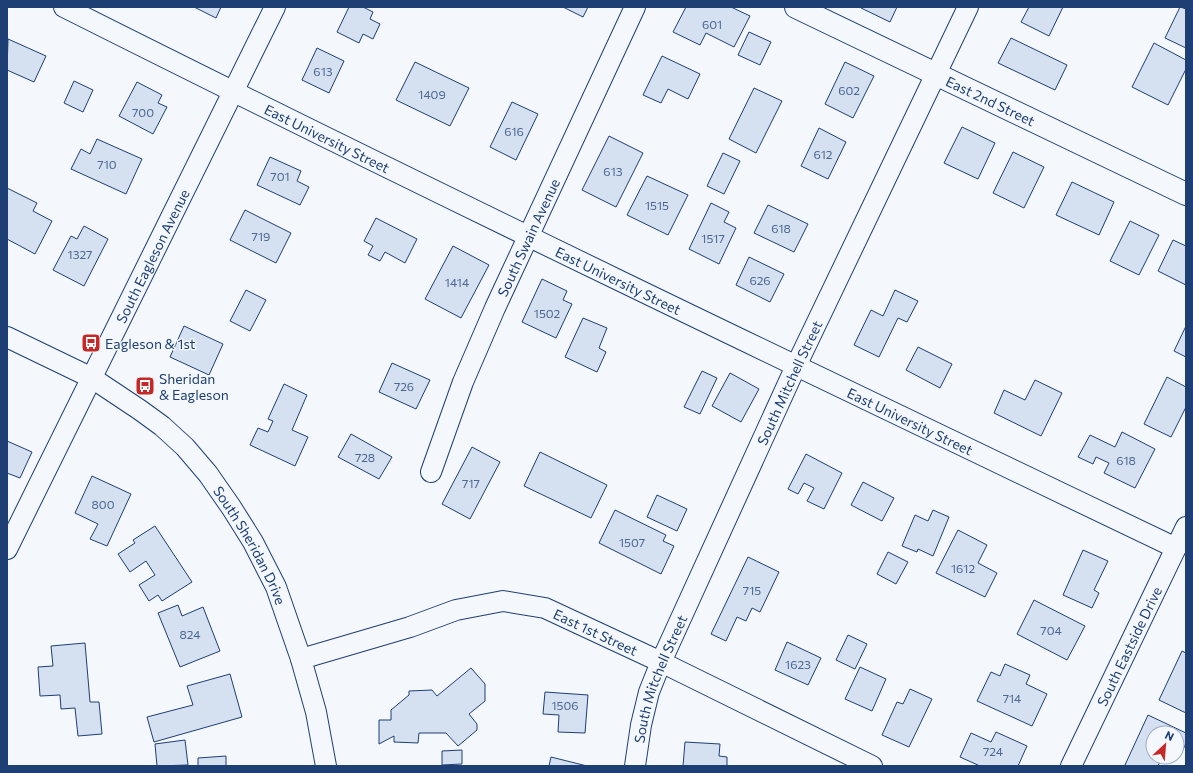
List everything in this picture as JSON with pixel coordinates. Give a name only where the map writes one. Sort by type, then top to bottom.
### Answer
[{"type":"street","name":"East University Street","points":[[64,7],[527,236],[1176,548]]},
{"type":"street","name":"South Eagleson Avenue","points":[[7,549],[276,7]]},
{"type":"street","name":"South Swain Avenue","points":[[431,472],[463,382],[527,236],[635,7]]},
{"type":"street","name":"East 2nd Street","points":[[796,7],[1186,194]]},
{"type":"street","name":"South Mitchell Street","points":[[635,766],[641,725],[648,698],[661,662],[796,366],[968,7]]},
{"type":"street","points":[[7,337],[92,378]]},
{"type":"street","name":"South Sheridan Drive","points":[[92,378],[162,426],[185,447],[208,474],[253,542],[276,587],[301,658],[316,712],[326,766]]},
{"type":"street","name":"South Eastside Drive","points":[[1071,766],[1186,527]]},
{"type":"street","name":"East 1st Street","points":[[301,658],[410,627],[456,610],[503,601],[545,608],[661,662],[872,766]]},
{"type":"building","points":[[194,7],[221,7],[216,18]]},
{"type":"building","points":[[349,7],[363,7],[373,12],[370,19],[380,24],[373,39],[363,34],[359,43],[337,32]]},
{"type":"building","points":[[563,7],[588,7],[583,17]]},
{"type":"building","points":[[686,7],[731,7],[750,16],[734,47],[706,33],[700,45],[673,32]]},
{"type":"building","points":[[861,7],[897,7],[890,22]]},
{"type":"building","points":[[1029,7],[1063,7],[1049,36],[1021,22]]},
{"type":"building","points":[[1180,7],[1186,9],[1186,48],[1165,38]]},
{"type":"building","points":[[749,32],[771,42],[760,65],[738,55]]},
{"type":"building","points":[[1011,38],[1067,65],[1055,90],[998,63]]},
{"type":"building","points":[[8,39],[46,56],[34,82],[7,70]]},
{"type":"building","points":[[1154,43],[1186,60],[1186,69],[1168,105],[1132,87]]},
{"type":"building","points":[[317,48],[344,61],[329,93],[302,80]]},
{"type":"building","points":[[662,56],[700,74],[688,99],[668,89],[661,103],[643,95]]},
{"type":"building","points":[[415,62],[469,88],[450,126],[396,100]]},
{"type":"building","points":[[845,62],[874,76],[853,118],[825,104]]},
{"type":"building","points":[[74,81],[93,90],[83,112],[64,103]]},
{"type":"building","points":[[137,82],[162,95],[158,103],[167,107],[153,134],[119,116]]},
{"type":"building","points":[[754,88],[782,101],[756,153],[729,139]]},
{"type":"building","points":[[512,102],[538,114],[516,160],[490,147]]},
{"type":"building","points":[[962,127],[995,143],[978,179],[944,163]]},
{"type":"building","points":[[819,128],[846,142],[828,179],[801,166]]},
{"type":"building","points":[[609,136],[643,153],[616,207],[582,190]]},
{"type":"building","points":[[97,139],[142,159],[126,194],[71,169],[81,149],[90,154]]},
{"type":"building","points":[[1013,152],[1044,167],[1024,208],[993,193]]},
{"type":"building","points":[[723,153],[740,161],[724,194],[707,186]]},
{"type":"building","points":[[270,157],[301,171],[297,181],[309,187],[300,205],[257,185]]},
{"type":"building","points":[[647,176],[688,195],[668,235],[627,215]]},
{"type":"building","points":[[1072,182],[1114,202],[1099,235],[1056,215]]},
{"type":"building","points":[[7,188],[37,203],[33,211],[52,221],[35,254],[7,239]]},
{"type":"building","points":[[711,203],[729,212],[724,222],[736,228],[719,264],[689,249]]},
{"type":"building","points":[[768,205],[808,224],[794,252],[754,233]]},
{"type":"building","points":[[245,210],[291,233],[276,263],[230,240]]},
{"type":"building","points":[[376,218],[417,239],[405,263],[385,252],[380,261],[368,255],[373,246],[364,241]]},
{"type":"building","points":[[1130,221],[1159,235],[1139,275],[1110,261]]},
{"type":"building","points":[[84,226],[108,239],[84,286],[53,270],[71,236],[77,239]]},
{"type":"building","points":[[1173,240],[1186,246],[1186,285],[1158,271]]},
{"type":"building","points":[[453,246],[489,265],[461,318],[425,299]]},
{"type":"building","points":[[749,257],[784,274],[770,302],[736,285]]},
{"type":"building","points":[[542,279],[567,291],[563,300],[572,304],[556,338],[522,322]]},
{"type":"building","points":[[246,290],[266,300],[250,331],[230,321]]},
{"type":"building","points":[[895,290],[918,301],[907,322],[898,318],[879,357],[854,345],[871,310],[883,316]]},
{"type":"building","points":[[583,318],[607,328],[599,348],[606,352],[597,372],[565,357]]},
{"type":"building","points":[[184,326],[223,344],[209,375],[170,357]]},
{"type":"building","points":[[1186,326],[1186,357],[1174,351]]},
{"type":"building","points":[[918,347],[952,364],[940,388],[906,370]]},
{"type":"building","points":[[392,363],[430,380],[416,409],[379,392]]},
{"type":"building","points":[[702,371],[717,378],[700,414],[684,407]]},
{"type":"building","points":[[730,373],[759,389],[741,422],[712,406]]},
{"type":"building","points":[[1167,377],[1186,387],[1186,407],[1171,437],[1144,424]]},
{"type":"building","points":[[1035,380],[1062,393],[1041,436],[994,413],[1004,390],[1025,400]]},
{"type":"building","points":[[284,384],[307,395],[292,430],[308,437],[295,466],[250,445],[258,428],[268,432],[273,421],[268,419]]},
{"type":"building","points":[[1122,432],[1155,449],[1135,488],[1104,473],[1109,463],[1096,457],[1093,464],[1078,457],[1090,435],[1115,447]]},
{"type":"building","points":[[351,434],[392,457],[379,479],[338,457]]},
{"type":"building","points":[[7,441],[32,452],[20,478],[7,473]]},
{"type":"building","points":[[472,447],[500,462],[470,519],[442,504]]},
{"type":"building","points":[[540,452],[607,485],[591,518],[524,486]]},
{"type":"building","points":[[806,454],[842,473],[824,509],[807,501],[814,488],[804,483],[798,494],[788,489]]},
{"type":"building","points":[[92,476],[131,494],[107,546],[90,539],[98,524],[75,513]]},
{"type":"building","points":[[863,482],[894,498],[882,521],[851,505]]},
{"type":"building","points":[[657,495],[687,509],[677,531],[647,517]]},
{"type":"building","points":[[615,510],[666,535],[663,541],[674,546],[661,574],[599,543]]},
{"type":"building","points":[[933,510],[949,517],[933,556],[918,549],[917,552],[902,546],[915,515],[928,521]]},
{"type":"building","points":[[155,526],[192,582],[162,601],[158,595],[149,601],[139,585],[155,575],[146,561],[130,572],[118,554],[135,543],[133,540]]},
{"type":"building","points":[[958,530],[987,545],[978,563],[997,573],[985,597],[936,573]]},
{"type":"building","points":[[1083,550],[1108,561],[1094,590],[1099,593],[1092,608],[1063,595]]},
{"type":"building","points":[[888,552],[908,562],[896,584],[877,574]]},
{"type":"building","points":[[748,557],[779,572],[760,612],[752,608],[746,621],[737,617],[726,641],[711,634]]},
{"type":"building","points":[[1034,600],[1085,626],[1067,660],[1017,634]]},
{"type":"building","points":[[178,605],[182,616],[203,607],[220,651],[180,667],[158,613]]},
{"type":"building","points":[[848,635],[867,644],[855,669],[836,660]]},
{"type":"building","points":[[787,642],[821,658],[808,685],[775,670]]},
{"type":"building","points":[[85,643],[90,702],[99,702],[102,734],[78,736],[75,708],[61,709],[60,695],[40,696],[38,667],[53,666],[51,646]]},
{"type":"building","points":[[1182,651],[1186,653],[1186,713],[1159,700]]},
{"type":"building","points":[[1005,664],[1030,675],[1026,684],[1047,694],[1032,726],[977,701],[991,672],[1000,676]]},
{"type":"building","points":[[860,667],[886,679],[872,711],[845,699]]},
{"type":"building","points":[[471,668],[485,684],[485,701],[469,714],[477,724],[477,730],[458,746],[446,733],[419,733],[418,743],[394,742],[394,736],[379,744],[379,720],[391,720],[391,710],[409,695],[409,691],[432,690],[437,696]]},
{"type":"building","points":[[230,674],[242,717],[154,742],[147,717],[193,705],[187,686]]},
{"type":"building","points":[[910,689],[932,699],[909,747],[882,735],[897,702],[903,704]]},
{"type":"building","points":[[545,692],[588,695],[585,733],[558,732],[559,715],[543,714]]},
{"type":"building","points":[[1148,715],[1169,725],[1145,725],[1145,765],[1158,766],[1125,765]]},
{"type":"building","points":[[996,732],[1027,746],[1018,766],[980,766],[960,757],[971,733],[991,742]]},
{"type":"building","points":[[1185,733],[1186,733],[1185,745]]},
{"type":"building","points":[[185,740],[188,765],[157,766],[155,744]]},
{"type":"building","points":[[685,742],[720,744],[719,756],[727,757],[727,766],[683,766]]},
{"type":"building","points":[[462,750],[462,764],[442,765],[442,751]]},
{"type":"building","points":[[226,756],[226,766],[198,766],[198,758]]},
{"type":"building","points":[[551,757],[587,766],[549,766]]},
{"type":"place","name":"Eagleson & 1st","points":[[91,343]]},
{"type":"place","name":"Sheridan & Eagleson","points":[[145,386]]}]
